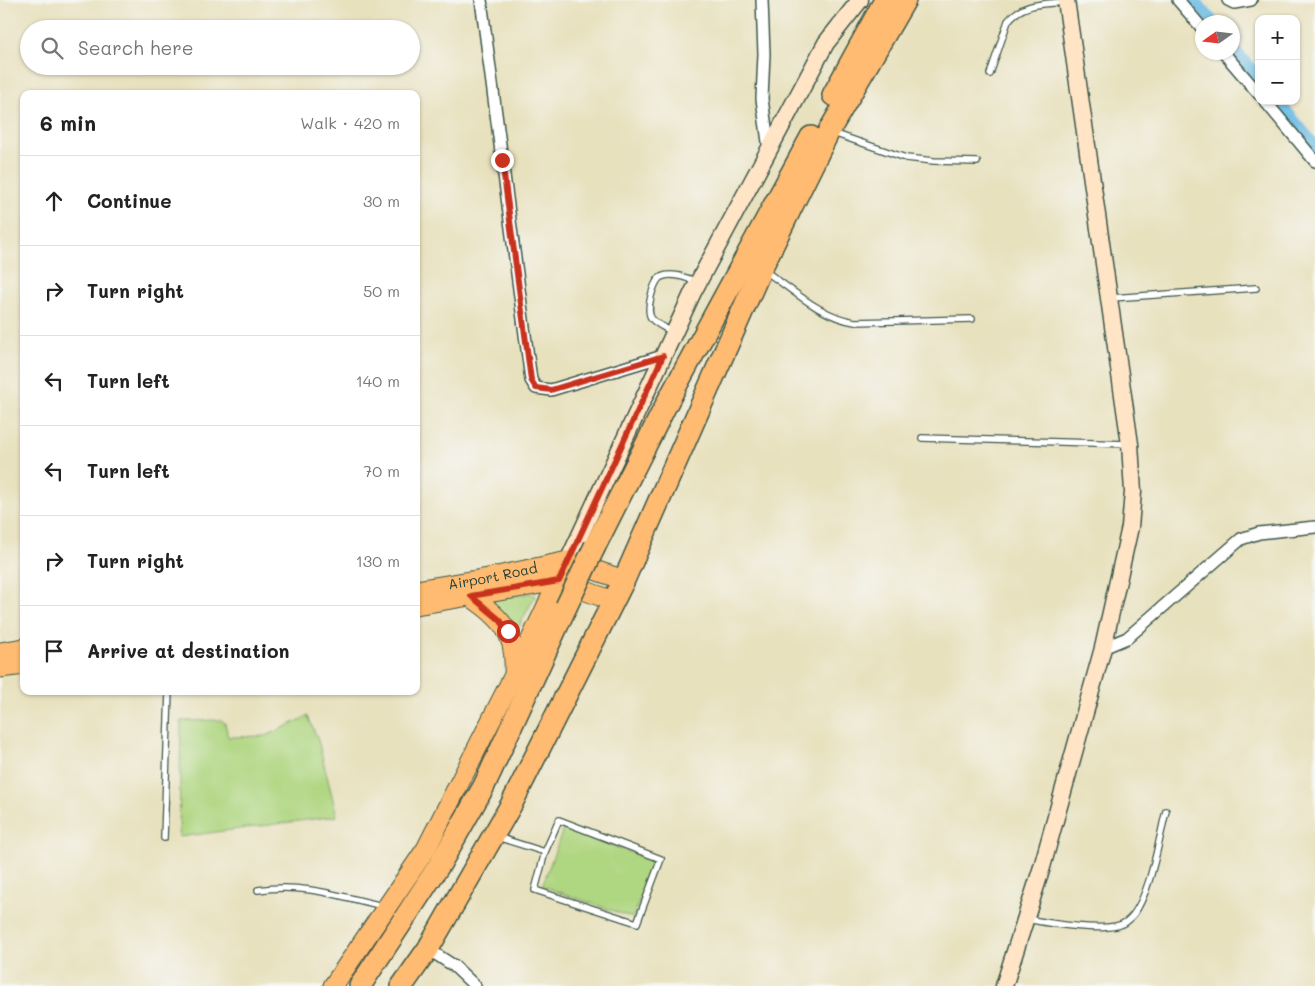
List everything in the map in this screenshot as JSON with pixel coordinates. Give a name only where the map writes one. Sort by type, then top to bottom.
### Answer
[{"type":"highway","points":[[360,986],[440,864],[484,786],[595,546],[669,399],[885,0]]},
{"type":"highway","points":[[402,986],[428,949],[511,805],[624,580],[761,269],[829,131],[905,0]]},
{"type":"main road","points":[[333,986],[426,849],[513,677],[568,561],[624,580]]},
{"type":"main road","name":"Airport Road","points":[[420,589],[488,578],[568,561]]},
{"type":"main road","points":[[420,605],[559,581],[613,601]]},
{"type":"main road","points":[[471,596],[495,615],[508,631],[514,656],[513,677]]},
{"type":"main road","points":[[0,652],[20,649]]},
{"type":"main road","points":[[0,668],[20,666]]},
{"type":"street","points":[[481,0],[531,380],[536,388],[551,390],[663,356]]},
{"type":"street","points":[[762,0],[764,54],[762,99],[769,149]]},
{"type":"street","points":[[568,561],[698,282],[826,42],[860,0]]},
{"type":"street","points":[[1178,0],[1195,20]]},
{"type":"street","points":[[1228,0],[1234,3],[1251,0]]},
{"type":"street","points":[[1004,986],[1103,648],[1130,527],[1133,492],[1130,444],[1066,1]]},
{"type":"street","points":[[1230,60],[1255,89]]},
{"type":"street","points":[[1268,105],[1315,161]]},
{"type":"street","points":[[1103,648],[1127,638],[1241,539],[1259,533],[1315,527]]},
{"type":"street","points":[[428,949],[454,966],[475,986]]},
{"type":"lane","points":[[990,74],[1008,21],[1014,14],[1028,6],[1066,1]]},
{"type":"lane","points":[[829,131],[906,158],[977,162]]},
{"type":"lane","points":[[761,269],[823,312],[842,320],[855,322],[972,319]]},
{"type":"lane","points":[[674,333],[652,320],[649,315],[649,305],[656,284],[661,277],[667,275],[698,282]]},
{"type":"lane","points":[[1109,298],[1256,288]]},
{"type":"lane","points":[[922,438],[1130,444]]},
{"type":"lane","points":[[164,838],[170,695]]},
{"type":"lane","points":[[1025,918],[1100,927],[1116,927],[1126,922],[1135,913],[1146,892],[1166,811]]},
{"type":"lane","points":[[559,820],[661,859],[636,922],[535,890],[545,852],[559,820]]},
{"type":"lane","points":[[493,836],[545,852]]},
{"type":"lane","points":[[258,890],[284,887],[302,888],[385,907]]},
{"type":"green space","points":[[532,593],[535,596],[517,630],[494,605],[495,599]]},
{"type":"green space","points":[[308,716],[318,740],[337,816],[179,837],[181,721],[221,720],[225,723],[228,737],[266,736]]},
{"type":"green space","points":[[564,827],[654,861],[633,918],[542,886]]},
{"type":"waterway","points":[[1194,0],[1207,15]]},
{"type":"waterway","points":[[1240,56],[1255,73]]},
{"type":"waterway","points":[[1281,105],[1315,146]]},
{"type":"route","points":[[502,160],[531,380],[536,388],[543,391],[551,390],[663,356],[559,581],[471,596],[500,620],[508,631]]}]
